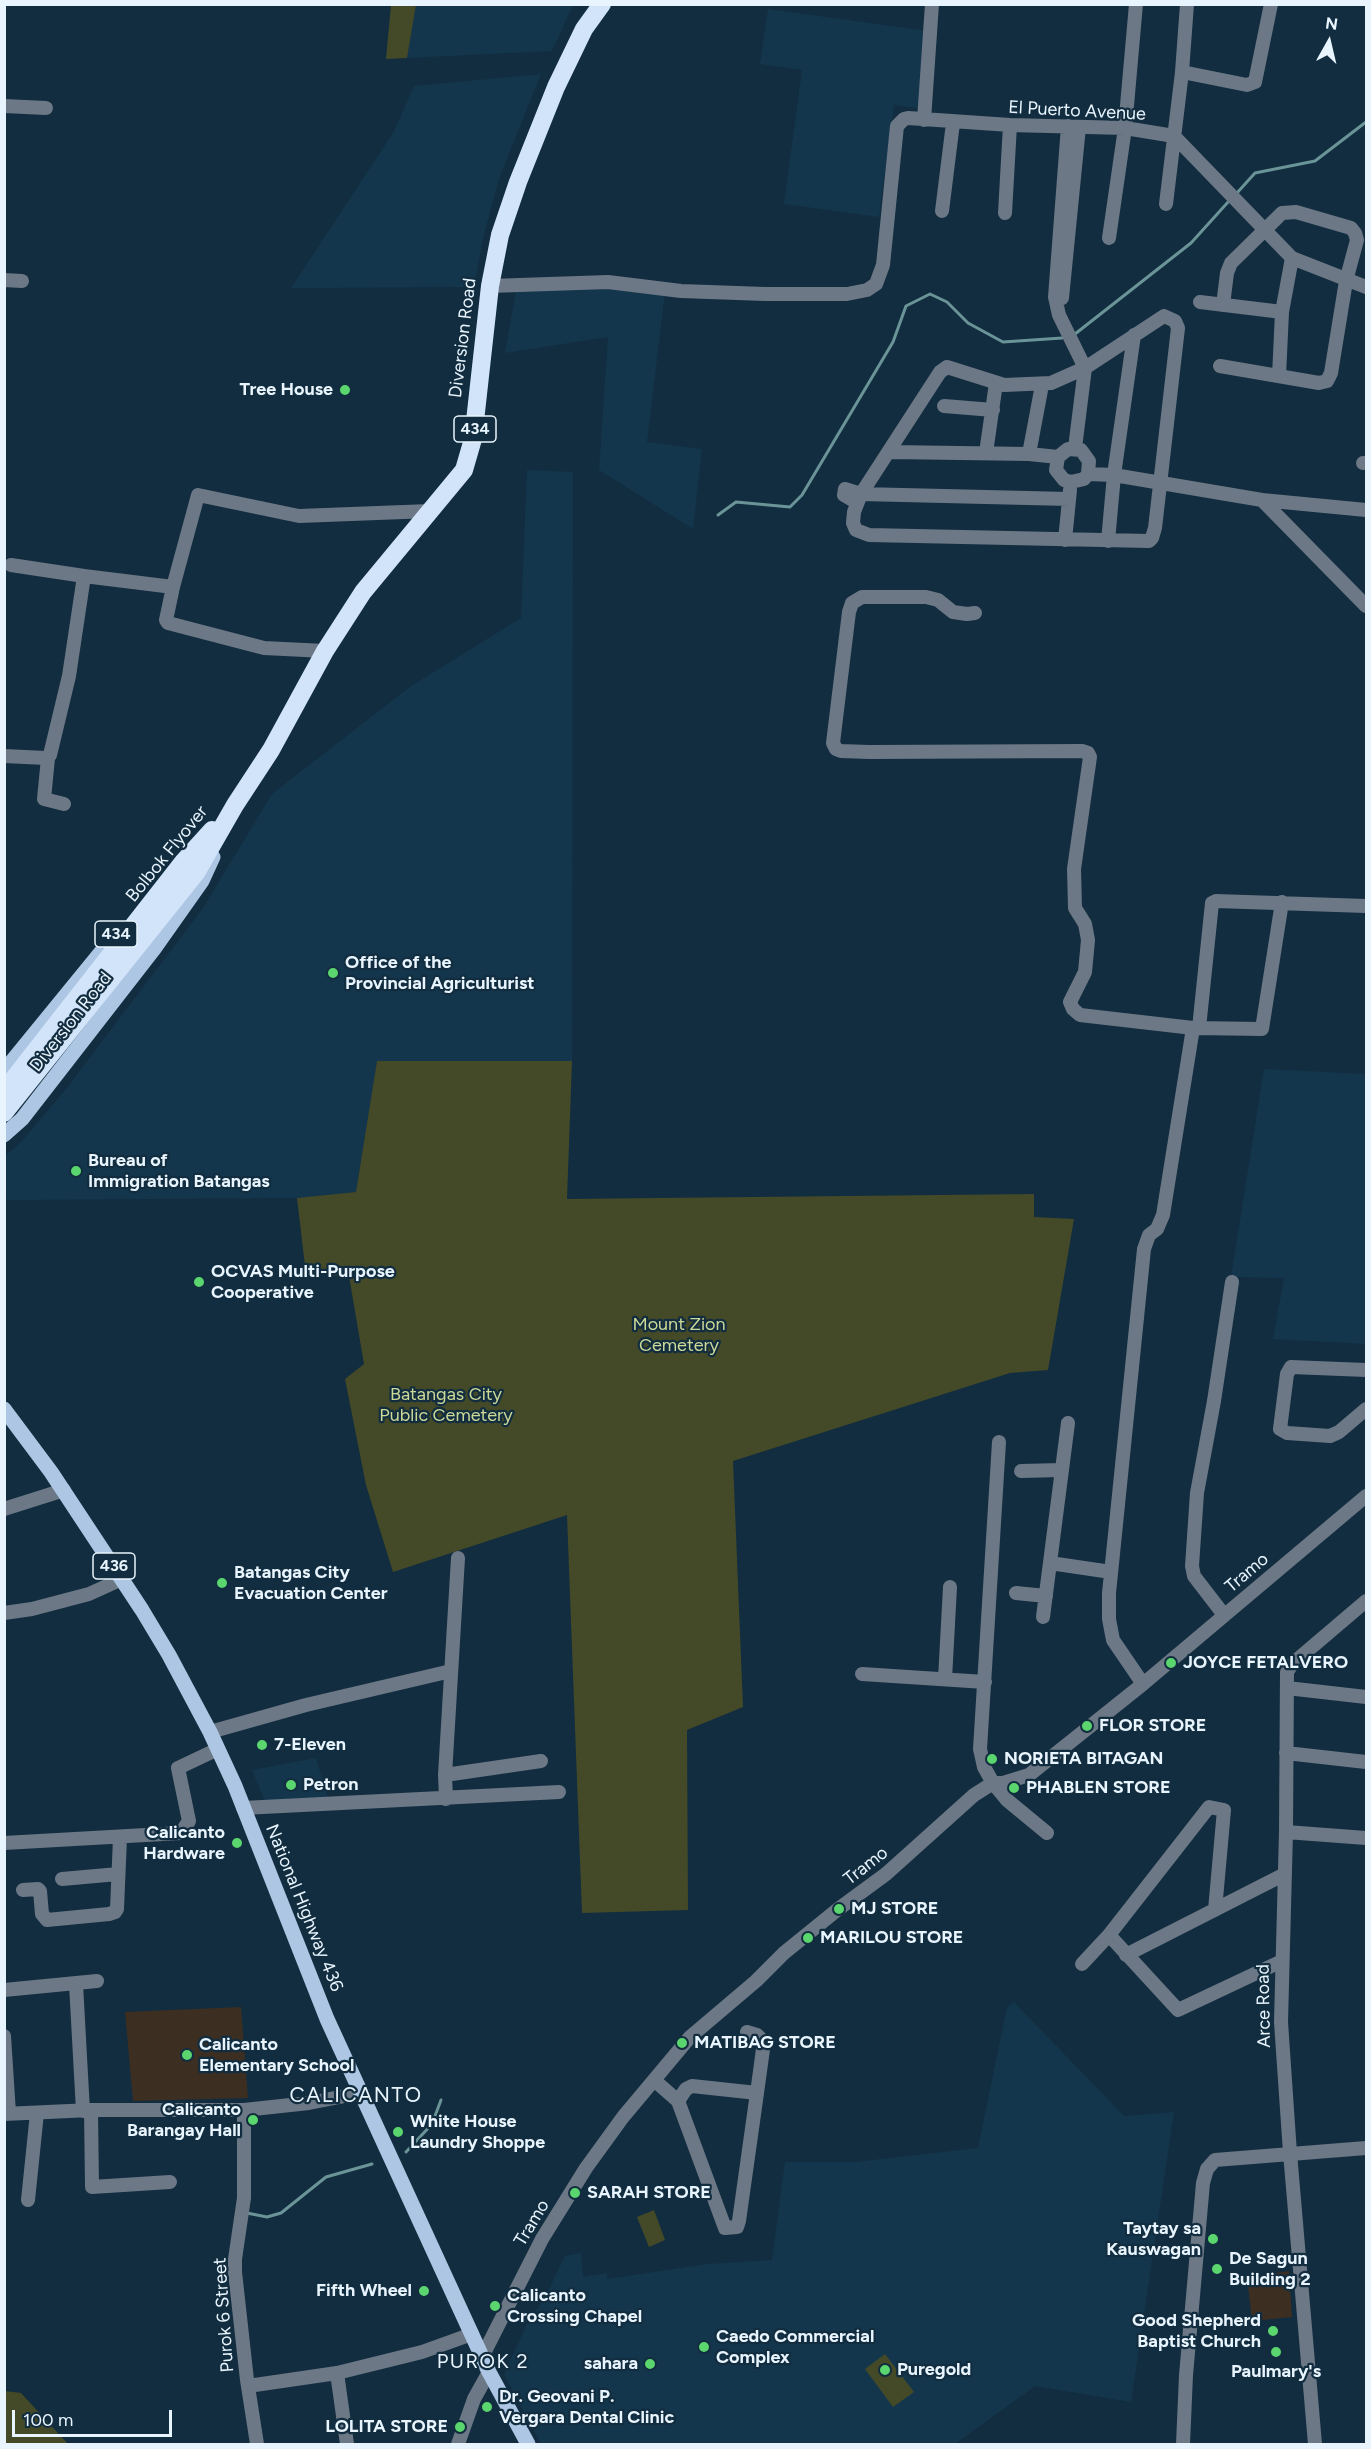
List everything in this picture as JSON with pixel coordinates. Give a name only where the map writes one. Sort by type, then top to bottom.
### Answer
[{"type":"highway","name":"Diversion Road","points":[[235,805],[268,756],[325,651],[363,592],[459,478],[470,455],[490,286],[500,235],[556,87],[584,29],[602,4]]},
{"type":"highway","name":"Bolbok Flyover","points":[[4,1113],[143,928],[183,862],[235,805]]},
{"type":"highway","name":"Bolbok Flyover","points":[[4,1091],[143,928]]},
{"type":"main road","name":"Diversion Road","points":[[4,1071],[176,860],[235,805]]},
{"type":"main road","name":"Diversion Road","points":[[4,1135],[22,1119],[154,950],[202,881],[235,805]]},
{"type":"main road","name":"National Highway 436","points":[[4,1409],[63,1490],[122,1579],[169,1655],[210,1732],[243,1808],[299,1953],[360,2093],[489,2372],[528,2445]]},
{"type":"street","points":[[924,120],[932,4]]},
{"type":"street","points":[[1109,238],[1125,128],[1136,4]]},
{"type":"street","points":[[1166,204],[1182,72],[1187,4]]},
{"type":"street","points":[[1182,72],[1247,85],[1255,82],[1271,4]]},
{"type":"street","points":[[4,106],[46,108]]},
{"type":"street","name":"El Puerto Avenue","points":[[490,286],[609,282],[681,291],[765,294],[847,294],[867,290],[876,284],[883,265],[897,126],[900,122],[908,118],[953,123],[1125,128],[1174,136]]},
{"type":"street","points":[[942,211],[953,123]]},
{"type":"street","points":[[1005,213],[1010,125]]},
{"type":"street","points":[[1074,127],[1055,280],[1055,297],[1059,315],[1085,368],[1075,448]]},
{"type":"street","points":[[1174,136],[1292,258],[1366,287]]},
{"type":"street","points":[[1220,366],[1319,383],[1327,381],[1331,373],[1346,281],[1357,240],[1351,228],[1288,211],[1282,213],[1263,229],[1229,267],[1223,305]]},
{"type":"street","points":[[1279,376],[1282,312],[1292,258]]},
{"type":"street","points":[[4,280],[22,281]]},
{"type":"street","points":[[1200,302],[1282,312]]},
{"type":"street","points":[[1164,316],[1176,321],[1178,328],[1152,538],[1144,542],[1065,540],[863,534],[856,530],[854,523],[858,498],[940,372],[947,367],[996,383],[1013,386],[1042,385],[1060,381],[1085,368],[1164,316]]},
{"type":"street","points":[[1108,541],[1114,475],[1134,335]]},
{"type":"street","points":[[986,453],[996,383]]},
{"type":"street","points":[[1029,454],[1042,385]]},
{"type":"street","points":[[944,406],[993,410]]},
{"type":"street","points":[[1075,448],[1086,455],[1090,467],[1084,479],[1071,482],[1064,480],[1056,470],[1058,457],[1068,449],[1075,448]]},
{"type":"street","points":[[890,452],[1029,454],[1058,457]]},
{"type":"street","points":[[1088,474],[1114,475],[1160,482],[1262,501],[1366,510]]},
{"type":"street","points":[[1065,540],[1071,482]]},
{"type":"street","points":[[325,651],[264,648],[168,623],[166,620],[173,587],[198,495],[299,516],[430,511]]},
{"type":"street","points":[[858,498],[1069,499]]},
{"type":"street","points":[[1262,501],[1366,606]]},
{"type":"street","points":[[11,565],[173,587]]},
{"type":"street","points":[[64,804],[44,799],[48,758],[69,676],[84,576]]},
{"type":"street","points":[[975,613],[953,612],[938,600],[926,597],[862,597],[852,603],[833,743],[836,749],[842,751],[1082,751],[1088,753],[1090,757],[1074,869],[1075,908],[1085,924],[1088,940],[1085,972],[1070,1002],[1080,1015],[1196,1028],[1262,1029],[1282,902]]},
{"type":"street","points":[[4,756],[48,758]]},
{"type":"street","points":[[1143,1684],[1113,1640],[1108,1610],[1111,1572],[1144,1249],[1149,1235],[1160,1224],[1163,1215],[1196,1028],[1212,903],[1216,901],[1282,902],[1366,906]]},
{"type":"street","points":[[1224,1615],[1194,1576],[1192,1566],[1197,1493],[1232,1282]]},
{"type":"street","points":[[1366,1370],[1291,1367],[1287,1374],[1280,1427],[1287,1433],[1330,1436],[1339,1432],[1366,1408]]},
{"type":"street","points":[[1043,1617],[1068,1423]]},
{"type":"street","points":[[999,1442],[980,1749],[984,1767],[993,1783],[1007,1800],[1047,1833]]},
{"type":"street","points":[[1021,1471],[1062,1470]]},
{"type":"street","points":[[4,1509],[63,1490]]},
{"type":"street","name":"Tramo","points":[[482,2357],[542,2239],[604,2142],[690,2037],[756,1981],[784,1953],[831,1914],[886,1874],[966,1802],[993,1783],[1003,1783],[1029,1775],[1143,1684],[1366,1496]]},
{"type":"street","points":[[446,1799],[458,1558]]},
{"type":"street","points":[[1050,1563],[1111,1572]]},
{"type":"street","points":[[4,1613],[32,1609],[88,1594],[122,1579]]},
{"type":"street","points":[[945,1680],[950,1587]]},
{"type":"street","points":[[1016,1593],[1046,1596]]},
{"type":"street","name":"Arce Road","points":[[1315,2445],[1281,2022],[1287,1672],[1292,1664],[1366,1601]]},
{"type":"street","points":[[210,1732],[306,1705],[451,1671]]},
{"type":"street","points":[[862,1674],[985,1682]]},
{"type":"street","points":[[1287,1688],[1366,1697]]},
{"type":"street","points":[[4,1843],[120,1838],[184,1831],[189,1821],[178,1768],[218,1749]]},
{"type":"street","points":[[1286,1753],[1366,1762]]},
{"type":"street","points":[[446,1775],[541,1761]]},
{"type":"street","points":[[243,1808],[559,1792]]},
{"type":"street","points":[[1082,1964],[1109,1935],[1209,1807],[1224,1810],[1215,1910]]},
{"type":"street","points":[[1286,1832],[1366,1838]]},
{"type":"street","points":[[23,1890],[38,1888],[42,1914],[47,1920],[110,1914],[117,1909],[120,1838]]},
{"type":"street","points":[[62,1879],[118,1874]]},
{"type":"street","points":[[1126,1955],[1285,1874]]},
{"type":"street","points":[[1109,1935],[1178,2010],[1282,1961]]},
{"type":"street","points":[[4,1990],[97,1981]]},
{"type":"street","points":[[76,1984],[92,2187],[171,2182]]},
{"type":"street","points":[[654,2080],[678,2102],[723,2225],[728,2229],[736,2227],[739,2220],[764,2042],[757,2035],[747,2032]]},
{"type":"street","points":[[4,2036],[7,2114],[244,2110],[309,2103],[360,2093]]},
{"type":"street","points":[[678,2102],[686,2089],[692,2086],[757,2093]]},
{"type":"street","name":"Purok 6 Street","points":[[244,2110],[244,2198],[235,2259],[248,2386],[257,2445]]},
{"type":"street","points":[[28,2200],[37,2113]]},
{"type":"street","points":[[1183,2445],[1186,2375],[1203,2183],[1207,2169],[1215,2160],[1366,2148]]},
{"type":"street","points":[[248,2386],[337,2373],[413,2354],[472,2334]]},
{"type":"street","points":[[458,2445],[474,2399],[489,2372]]},
{"type":"street","points":[[337,2373],[347,2445]]},
{"type":"shaded area","points":[[416,5],[573,5],[552,51],[407,58]]},
{"type":"shaded area","points":[[768,9],[928,31],[918,108],[894,105],[879,217],[784,204],[802,70],[760,64]]},
{"type":"shaded area","points":[[541,74],[500,176],[484,234],[474,287],[291,288],[393,133],[414,86]]},
{"type":"shaded area","points":[[608,286],[665,292],[647,442],[702,449],[693,529],[599,470],[608,337],[505,353],[516,290]]},
{"type":"shaded area","points":[[527,470],[573,472],[572,1061],[377,1062],[356,1192],[297,1198],[5,1200],[5,1156],[22,1141],[66,1089],[203,908],[272,794],[411,686],[521,618]]},
{"type":"shaded area","points":[[1264,1069],[1366,1074],[1366,1344],[1273,1339],[1284,1278],[1231,1277]]},
{"type":"shaded area","name":"Petron","points":[[316,1758],[329,1801],[266,1803],[252,1770]]},
{"type":"shaded area","points":[[1014,2002],[1124,2116],[1174,2112],[1131,2402],[1035,2386],[955,2444],[541,2444],[504,2374],[527,2324],[544,2299],[565,2256],[581,2253],[583,2277],[607,2273],[607,2279],[707,2264],[772,2260],[785,2162],[855,2162],[978,2148],[1007,2007]]},
{"type":"shaded area","name":"Calicanto Elementary School","points":[[241,2007],[248,2098],[133,2101],[125,2012]]},
{"type":"shaded area","points":[[1289,2271],[1292,2317],[1252,2321],[1247,2277]]},
{"type":"green space","points":[[391,5],[416,5],[407,58],[386,59]]},
{"type":"green space","points":[[377,1061],[572,1061],[567,1199],[1034,1194],[1034,1217],[1074,1219],[1048,1370],[1010,1373],[733,1461],[743,1707],[687,1730],[688,1910],[582,1913],[567,1515],[393,1572],[366,1485],[345,1379],[364,1364],[349,1276],[306,1274],[297,1198],[356,1192]]},
{"type":"green space","points":[[654,2210],[665,2240],[649,2247],[637,2217]]},
{"type":"green space","points":[[885,2354],[914,2392],[893,2407],[865,2369]]},
{"type":"green space","points":[[5,2391],[21,2393],[68,2444],[5,2444]]},
{"type":"waterway","points":[[1236,194],[1255,173],[1315,161],[1366,122]]},
{"type":"waterway","points":[[1075,334],[1191,243],[1229,201]]},
{"type":"waterway","points":[[718,515],[736,502],[790,507],[802,495],[893,342],[906,306],[930,294],[947,302],[968,323],[1003,342],[1062,338]]},
{"type":"waterway","points":[[406,2152],[432,2124],[441,2100]]},
{"type":"waterway","points":[[247,2213],[267,2217],[281,2213],[326,2177],[372,2164]]},
{"type":"place","name":"Tree House","points":[[345,390]]},
{"type":"place","name":"Office of the Provincial Agriculturist","points":[[333,973]]},
{"type":"place","name":"Bureau of Immigration Batangas","points":[[76,1171]]},
{"type":"place","name":"OCVAS Multi-Purpose Cooperative","points":[[199,1282]]},
{"type":"place","name":"Batangas City Evacuation Center","points":[[222,1583]]},
{"type":"place","name":"JOYCE FETALVERO","points":[[1171,1663]]},
{"type":"place","name":"FLOR STORE","points":[[1087,1726]]},
{"type":"place","name":"7-Eleven","points":[[262,1745]]},
{"type":"place","name":"NORIETA BITAGAN","points":[[992,1759]]},
{"type":"place","name":"Petron","points":[[291,1785]]},
{"type":"place","name":"PHABLEN STORE","points":[[1014,1788]]},
{"type":"place","name":"Calicanto Hardware","points":[[237,1843]]},
{"type":"place","name":"MJ STORE","points":[[839,1909]]},
{"type":"place","name":"MARILOU STORE","points":[[808,1938]]},
{"type":"place","name":"MATIBAG STORE","points":[[682,2043]]},
{"type":"place","name":"Calicanto Elementary School","points":[[187,2055]]},
{"type":"place","name":"Calicanto Barangay Hall","points":[[253,2120]]},
{"type":"place","name":"White House Laundry Shoppe","points":[[398,2132]]},
{"type":"place","name":"SARAH STORE","points":[[575,2193]]},
{"type":"place","name":"Taytay sa Kauswagan","points":[[1213,2239]]},
{"type":"place","name":"De Sagun Building 2","points":[[1217,2269]]},
{"type":"place","name":"Fifth Wheel","points":[[424,2291]]},
{"type":"place","name":"Calicanto Crossing Chapel","points":[[495,2306]]},
{"type":"place","name":"Good Shepherd Baptist Church","points":[[1273,2331]]},
{"type":"place","name":"Caedo Commercial Complex","points":[[704,2347]]},
{"type":"place","name":"Paulmary's","points":[[1276,2352]]},
{"type":"place","name":"sahara","points":[[650,2364]]},
{"type":"place","name":"Puregold","points":[[885,2370]]},
{"type":"place","name":"Dr. Geovani P. Vergara Dental Clinic","points":[[487,2407]]},
{"type":"place","name":"LOLITA STORE","points":[[460,2427]]},
{"type":"district","name":"CALICANTO","points":[[356,2096]]},
{"type":"district","name":"PUROK 2","points":[[483,2362]]},
{"type":"park label","name":"Mount Zion Cemetery","points":[[679,1335]]},
{"type":"park label","name":"Batangas City Public Cemetery","points":[[446,1405]]}]
